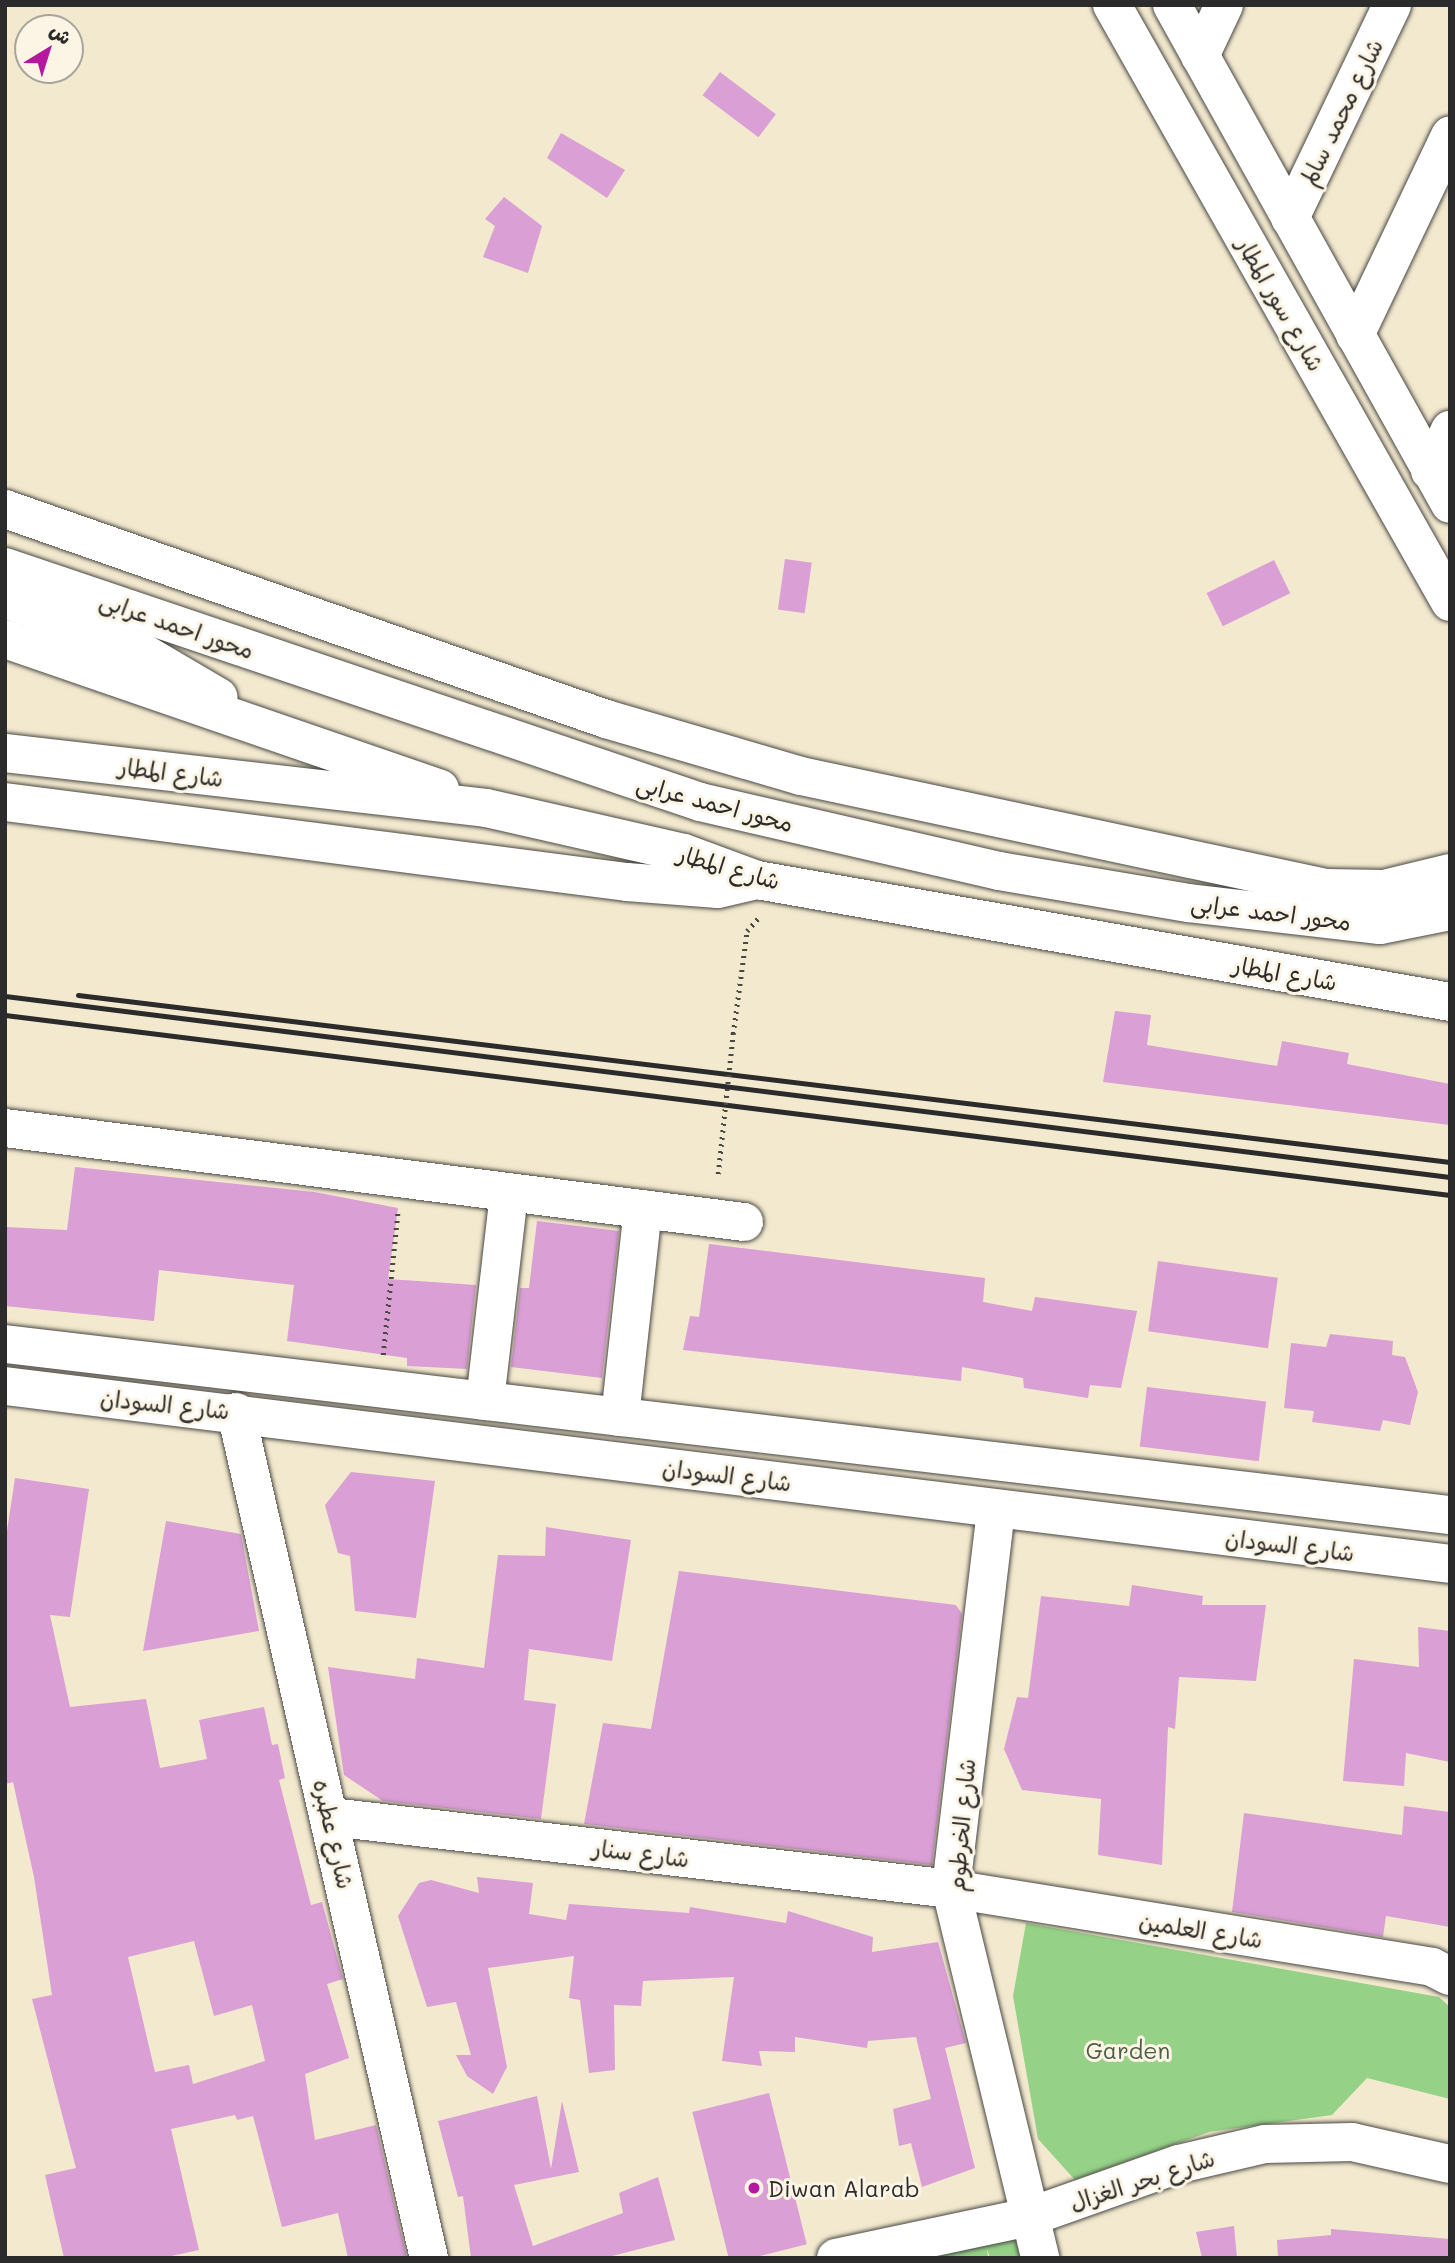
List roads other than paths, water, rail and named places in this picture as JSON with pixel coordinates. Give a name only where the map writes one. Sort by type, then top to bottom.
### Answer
[{"type":"main road","name":"شارع سور المطار","points":[[1112,5],[1450,602]]},
{"type":"main road","points":[[1172,5],[1450,504]]},
{"type":"main road","points":[[1200,55],[1224,5]]},
{"type":"main road","name":"شارع محمد سالم","points":[[1290,218],[1392,5]]},
{"type":"main road","points":[[1355,335],[1450,136]]},
{"type":"main road","points":[[1430,471],[1450,430]]},
{"type":"main road","points":[[10,515],[606,719],[814,779],[1326,888],[1384,889],[1450,873]]},
{"type":"main road","points":[[15,581],[155,657],[250,722]]},
{"type":"main road","name":"محور احمد عرابى","points":[[15,581],[591,769],[737,811],[999,871],[1189,903],[1380,925],[1450,911]]},
{"type":"main road","points":[[5,639],[250,722],[486,808]]},
{"type":"main road","name":"شارع المطار","points":[[5,753],[486,808],[684,853],[772,882],[1450,1002]]},
{"type":"main road","points":[[5,802],[627,882],[718,888],[772,882]]},
{"type":"main road","points":[[5,1128],[744,1222]]},
{"type":"main road","points":[[485,1401],[509,1192]]},
{"type":"main road","points":[[620,1417],[643,1209]]},
{"type":"main road","name":"شارع السودان","points":[[5,1344],[1450,1515]]},
{"type":"main road","name":"شارع السودان","points":[[5,1386],[236,1412],[996,1510],[1450,1564]]},
{"type":"main road","name":"شارع عطبره","points":[[236,1412],[331,1817],[429,2258]]},
{"type":"main road","name":"شارع الخرطوم","points":[[996,1510],[951,1889],[1040,2258]]},
{"type":"main road","name":"شارع سنار","points":[[331,1817],[951,1889]]},
{"type":"main road","name":"شارع العلمين","points":[[951,1889],[1432,1967],[1450,1976]]},
{"type":"main road","name":"شارع بحر الغزال","points":[[836,2258],[1029,2217],[1180,2164],[1265,2144],[1352,2142],[1450,2164]]},
{"type":"railway","points":[[78,995],[1450,1162]]},
{"type":"railway","points":[[5,996],[1450,1177]]},
{"type":"railway","points":[[5,1015],[1450,1195]]},
{"type":"place","name":"Diwan Alarab","points":[[754,2188]]},
{"type":"park label","name":"Garden","points":[[1128,2050]]}]
